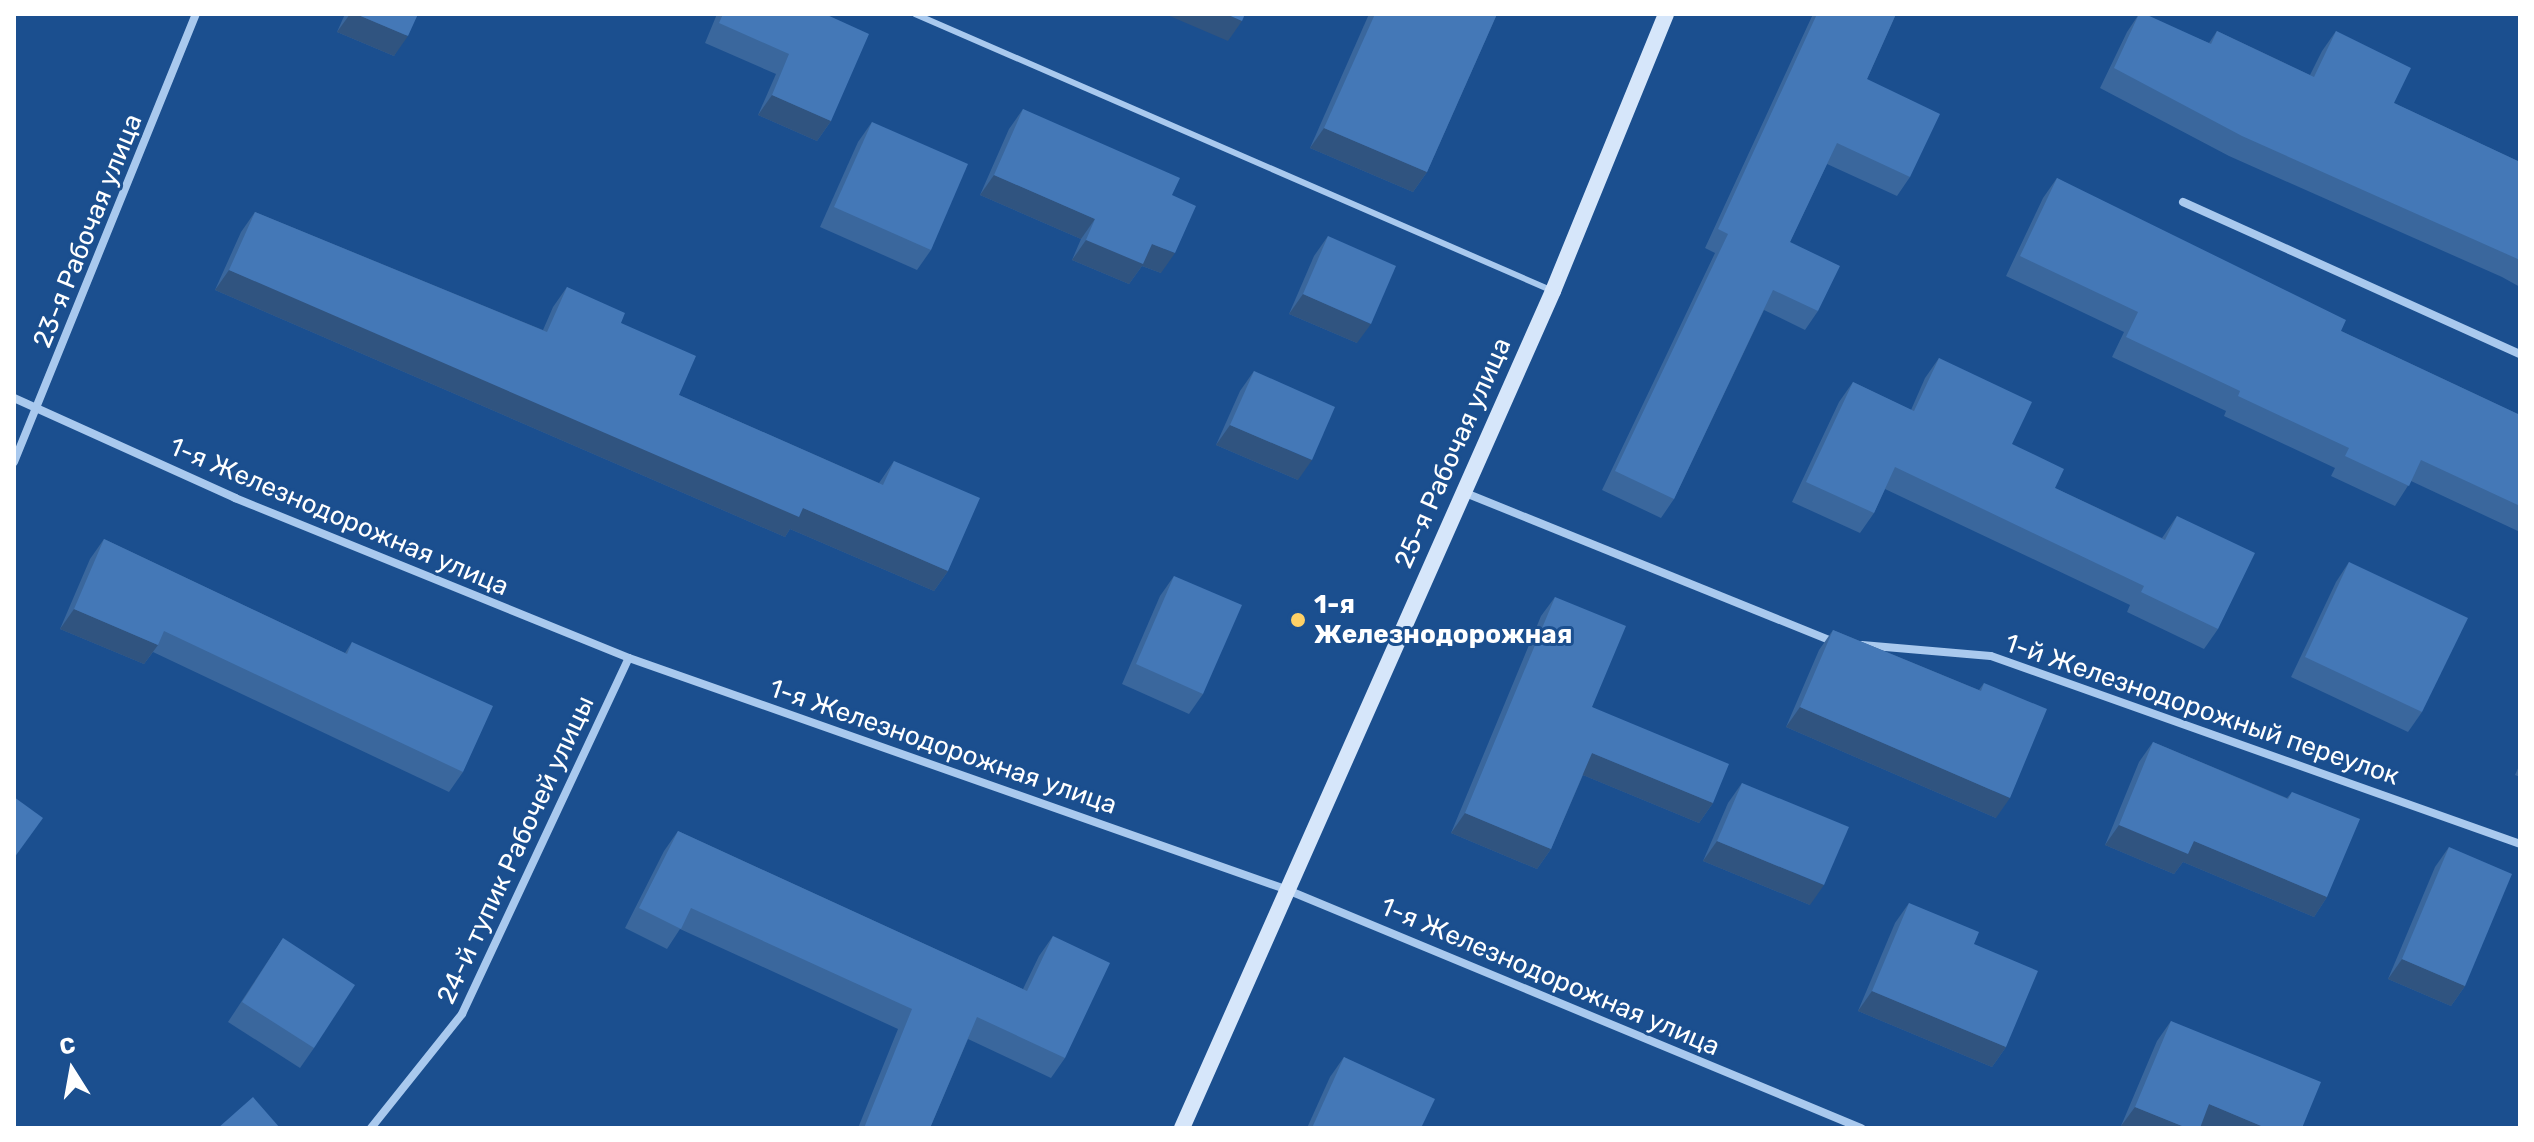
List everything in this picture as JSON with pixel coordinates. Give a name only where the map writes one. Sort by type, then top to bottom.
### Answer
[{"type":"main road","name":"25-я Рабочая улица","points":[[1182,1128],[1285,889],[1553,291],[1666,14]]},
{"type":"street","name":"23-я Рабочая улица","points":[[14,462],[39,409],[196,14]]},
{"type":"street","points":[[2183,202],[2520,354]]},
{"type":"street","name":"1-я Железнодорожная улица","points":[[14,398],[235,498],[629,658],[1285,889],[1861,1128]]},
{"type":"street","name":"1-й Железнодорожный переулок","points":[[1462,491],[1832,642],[1991,656],[2520,844]]},
{"type":"street","name":"24-й тупик Рабочей улицы","points":[[371,1128],[462,1014],[629,658]]},
{"type":"lane","points":[[915,14],[1553,291]]},
{"type":"building","points":[[356,14],[418,14],[408,36]]},
{"type":"building","points":[[723,14],[825,14],[869,34],[831,121],[772,95],[789,54],[719,23]]},
{"type":"building","points":[[1226,14],[1245,14],[1242,21]]},
{"type":"building","points":[[1375,14],[1497,14],[1427,172],[1324,128]]},
{"type":"building","points":[[1817,14],[1896,14],[1867,79],[1940,114],[1910,177],[1837,143],[1790,242],[1840,266],[1818,311],[1773,290],[1674,499],[1615,471],[1728,234],[1718,229]]},
{"type":"building","points":[[2139,14],[2211,44],[2217,31],[2314,77],[2336,31],[2411,68],[2394,103],[2520,162],[2520,260],[2242,136],[2114,68]]},
{"type":"building","points":[[1023,109],[1180,178],[1172,195],[1196,206],[1175,253],[1152,244],[1143,264],[1086,240],[1095,219],[994,175]]},
{"type":"building","points":[[872,122],[968,164],[931,250],[834,207]]},
{"type":"building","points":[[2057,178],[2346,320],[2341,331],[2520,415],[2520,506],[2421,460],[2409,486],[2345,456],[2349,448],[2238,396],[2240,391],[2126,337],[2138,312],[2020,256]]},
{"type":"building","points":[[255,212],[547,332],[567,287],[625,313],[621,323],[696,356],[679,395],[883,485],[894,461],[980,498],[948,571],[803,508],[799,517],[229,270]]},
{"type":"building","points":[[1328,236],[1396,266],[1371,324],[1303,294]]},
{"type":"building","points":[[1939,358],[2032,402],[2012,444],[2064,469],[2055,488],[2165,540],[2177,516],[2255,553],[2218,629],[2141,592],[2144,586],[1895,467],[1874,513],[1806,482],[1853,382],[1914,411]]},
{"type":"building","points":[[1254,371],[1335,407],[1312,460],[1230,425]]},
{"type":"building","points":[[104,539],[347,654],[352,642],[493,706],[463,772],[164,631],[158,645],[74,609]]},
{"type":"building","points":[[2349,562],[2468,618],[2422,712],[2305,657]]},
{"type":"building","points":[[1174,576],[1242,605],[1203,694],[1136,664]]},
{"type":"building","points":[[1555,597],[1626,626],[1592,707],[1729,764],[1713,803],[1592,753],[1551,849],[1465,813]]},
{"type":"building","points":[[1833,630],[1981,691],[1984,683],[2047,709],[2010,798],[1800,707]]},
{"type":"building","points":[[2153,742],[2288,799],[2292,792],[2360,819],[2327,897],[2194,841],[2188,854],[2119,825]]},
{"type":"building","points":[[1742,783],[1849,827],[1824,885],[1717,841]]},
{"type":"building","points":[[14,797],[43,818],[14,858]]},
{"type":"building","points":[[678,831],[1027,991],[1053,936],[1110,963],[1065,1058],[977,1017],[930,1128],[864,1128],[912,1009],[691,908],[681,929],[639,908]]},
{"type":"building","points":[[2449,847],[2512,874],[2465,986],[2402,959]]},
{"type":"building","points":[[1909,903],[1979,932],[1974,944],[2038,971],[2006,1047],[1872,991]]},
{"type":"building","points":[[283,938],[355,985],[314,1048],[242,1002]]},
{"type":"building","points":[[2171,1021],[2321,1082],[2302,1128],[2266,1128],[2209,1104],[2200,1128],[2187,1128],[2135,1107]]},
{"type":"building","points":[[1344,1057],[1435,1099],[1421,1128],[1312,1128]]},
{"type":"building","points":[[253,1097],[280,1128],[218,1128]]},
{"type":"place","name":"1-я Железнодорожная","points":[[1298,620]]}]
